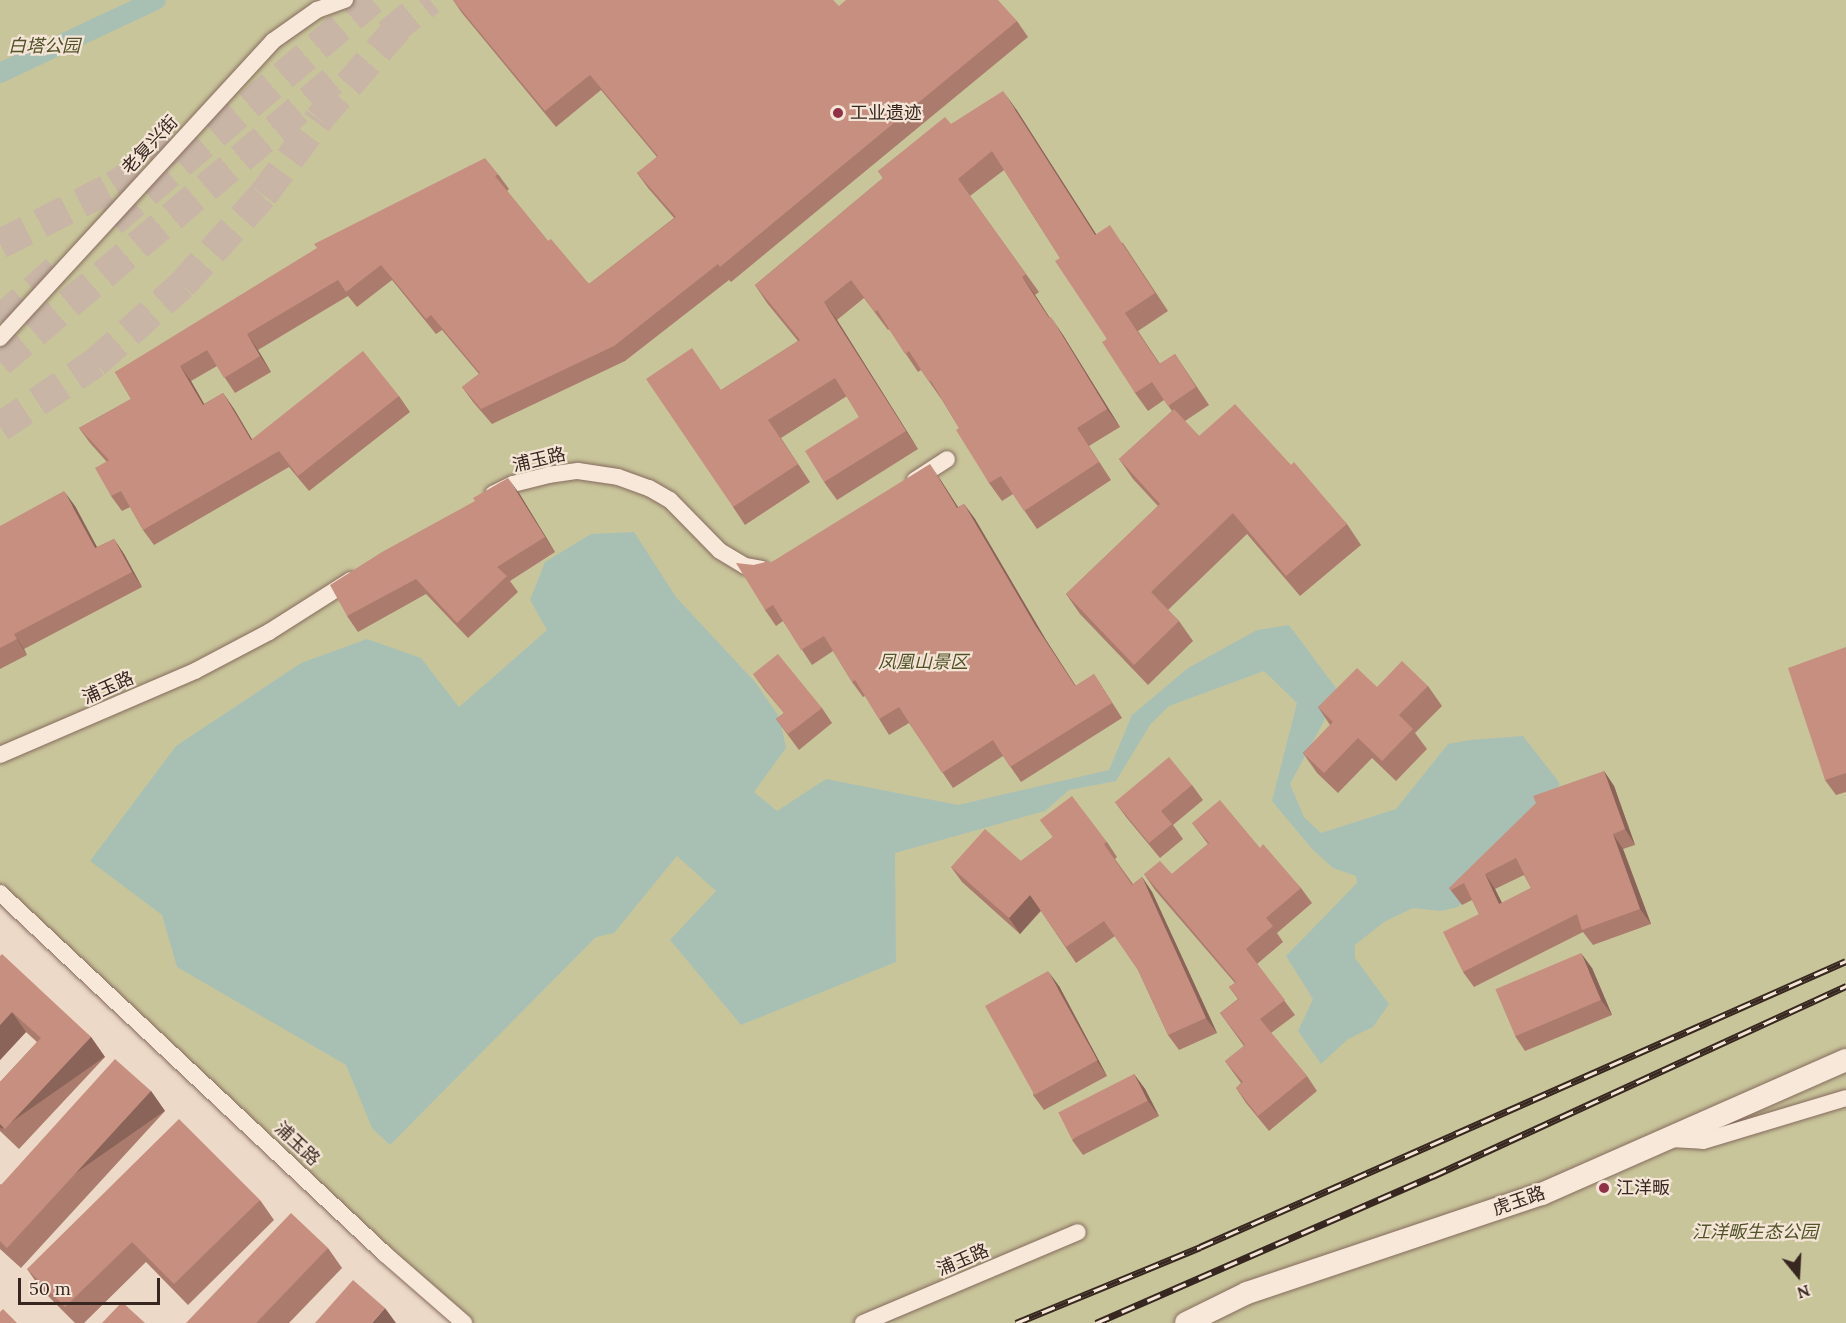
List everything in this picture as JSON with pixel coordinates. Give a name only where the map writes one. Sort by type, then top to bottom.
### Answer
[{"type":"street","name":"老复兴街","points":[[0,338],[273,41],[317,10],[345,0]]},
{"type":"street","points":[[897,491],[947,459]]},
{"type":"street","name":"浦玉路","points":[[475,503],[513,484],[548,475],[578,471],[618,477],[649,488],[670,500],[720,551],[745,566],[766,570],[777,566]]},
{"type":"street","name":"浦玉路","points":[[0,755],[195,671],[269,632],[366,571]]},
{"type":"street","name":"浦玉路","points":[[0,893],[378,1247],[464,1323]]},
{"type":"street","name":"虎玉路","points":[[1186,1323],[1247,1293],[1542,1194],[1663,1138],[1846,1060]]},
{"type":"street","points":[[1663,1138],[1703,1141],[1846,1098]]},
{"type":"street","name":"浦玉路","points":[[863,1323],[1078,1232]]},
{"type":"green space","name":"凤凰山景区","points":[[0,0],[1846,0],[1846,1323],[461,1323],[0,900]]},
{"type":"shaded area","points":[[634,532],[676,597],[755,682],[780,718],[786,748],[754,792],[777,811],[826,779],[958,805],[1109,770],[1132,715],[1188,668],[1257,630],[1289,625],[1336,688],[1324,721],[1290,784],[1304,817],[1321,833],[1396,809],[1448,744],[1470,740],[1523,736],[1559,782],[1558,801],[1458,907],[1441,911],[1413,908],[1384,922],[1355,945],[1355,958],[1389,1004],[1373,1027],[1348,1039],[1321,1064],[1298,1031],[1313,999],[1286,956],[1357,883],[1356,876],[1333,868],[1312,849],[1272,801],[1297,703],[1264,671],[1169,706],[1150,725],[1116,781],[1069,790],[1045,811],[895,853],[896,962],[741,1025],[670,940],[716,891],[677,856],[614,933],[596,937],[390,1145],[372,1128],[346,1065],[177,967],[162,915],[90,861],[176,746],[301,663],[367,639],[421,658],[459,707],[547,630],[530,600],[545,562],[591,534]]},
{"type":"building","points":[[453,0],[833,0],[839,6],[846,0],[998,0],[1017,21],[720,267],[718,264],[614,346],[481,409],[462,387],[480,373],[431,315],[426,319],[381,265],[346,292],[338,280],[247,334],[260,356],[224,378],[207,350],[180,366],[203,405],[223,393],[251,440],[363,351],[399,396],[298,476],[279,451],[143,530],[121,491],[111,496],[95,468],[109,460],[79,428],[131,399],[115,372],[317,248],[314,244],[485,158],[498,174],[495,176],[548,241],[551,239],[589,284],[676,217],[637,173],[658,156],[590,75],[545,111]]},
{"type":"building","points":[[1003,91],[1095,235],[1110,225],[1155,293],[1125,313],[1159,364],[1175,354],[1196,387],[1168,406],[1152,382],[1135,393],[1102,342],[1107,339],[1055,261],[1060,258],[992,151],[958,179],[1026,274],[1022,277],[1049,318],[1051,317],[1107,409],[1077,428],[1099,462],[1024,511],[1001,476],[989,483],[956,430],[959,428],[931,381],[929,382],[909,351],[905,354],[877,310],[875,312],[851,280],[824,302],[906,431],[824,482],[805,451],[859,417],[835,378],[768,420],[798,464],[733,507],[646,379],[692,348],[721,390],[800,340],[755,285],[883,178],[878,171],[945,117],[951,124]]},
{"type":"building","points":[[1235,404],[1291,465],[1294,462],[1347,524],[1286,576],[1233,513],[1151,592],[1179,621],[1134,665],[1066,594],[1160,504],[1119,459],[1174,409],[1199,436]]},
{"type":"building","points":[[930,464],[957,508],[964,504],[1035,625],[1075,686],[1094,674],[1112,703],[1010,767],[993,740],[942,773],[899,707],[879,719],[855,680],[852,682],[824,636],[801,650],[773,605],[765,610],[736,563],[754,565],[769,561],[770,563]]},
{"type":"building","points":[[508,478],[545,537],[497,567],[507,576],[457,623],[416,579],[347,616],[330,585],[382,552],[475,501],[473,498]]},
{"type":"building","points":[[64,491],[95,548],[114,539],[132,572],[14,634],[17,639],[0,648],[0,526]]},
{"type":"building","points":[[1846,647],[1846,773],[1825,780],[1788,668]]},
{"type":"building","points":[[778,654],[822,708],[788,734],[776,719],[784,713],[753,674]]},
{"type":"building","points":[[1402,661],[1428,686],[1399,715],[1413,729],[1382,761],[1358,738],[1324,773],[1303,753],[1333,722],[1318,707],[1357,668],[1377,687]]},
{"type":"building","points":[[1169,757],[1192,785],[1161,811],[1172,824],[1149,843],[1115,802]]},
{"type":"building","points":[[1604,771],[1625,829],[1613,834],[1640,909],[1582,930],[1577,914],[1463,972],[1443,932],[1479,914],[1464,883],[1451,890],[1449,888],[1536,803],[1533,796]],"holes":[[[1516,858],[1531,888],[1499,904],[1485,874]]]},
{"type":"building","points":[[1072,796],[1107,842],[1104,844],[1132,885],[1142,877],[1206,1018],[1168,1035],[1138,970],[1104,921],[1066,947],[1030,895],[1009,918],[951,867],[985,829],[1021,861],[1053,837],[1040,820]]},
{"type":"building","points":[[1220,800],[1260,848],[1263,844],[1301,888],[1266,918],[1273,926],[1246,949],[1285,1000],[1260,1019],[1307,1076],[1258,1116],[1236,1088],[1243,1082],[1225,1061],[1245,1045],[1220,1013],[1239,999],[1229,987],[1236,982],[1144,874],[1160,861],[1172,874],[1209,843],[1192,823]]},
{"type":"building","points":[[1581,953],[1601,1000],[1515,1036],[1495,989]]},
{"type":"building","points":[[2,954],[91,1037],[5,1129],[0,1124],[0,1082],[41,1038],[12,1012],[0,1025],[0,956]]},
{"type":"building","points":[[1048,971],[1097,1060],[1034,1095],[985,1006]]},
{"type":"building","points":[[115,1059],[151,1091],[7,1248],[0,1241],[0,1184]]},
{"type":"building","points":[[1134,1074],[1148,1101],[1072,1139],[1058,1113]]},
{"type":"building","points":[[179,1119],[260,1200],[174,1284],[132,1242],[65,1307],[27,1269]]},
{"type":"building","points":[[291,1213],[328,1248],[256,1323],[186,1323]]},
{"type":"building","points":[[353,1280],[385,1308],[372,1323],[315,1323]]},
{"type":"building","points":[[122,1302],[145,1323],[102,1323]]},
{"type":"building","points":[[3,1309],[17,1323],[0,1323],[0,1312]]},
{"type":"waterway","points":[[0,73],[156,0]]},
{"type":"tunnel","points":[[112,222],[372,0]]},
{"type":"tunnel","points":[[388,34],[430,0]]},
{"type":"tunnel","points":[[0,427],[95,363],[182,285],[263,195],[319,119],[404,21]]},
{"type":"tunnel","points":[[0,362],[333,81]]},
{"type":"tunnel","points":[[0,244],[114,186],[175,147]]},
{"type":"tunnel","points":[[0,320],[62,265]]},
{"type":"railway","points":[[1016,1323],[1200,1247],[1846,961]]},
{"type":"railway","points":[[1096,1323],[1433,1176],[1846,986]]},
{"type":"place","name":"工业遗迹","points":[[838,113]]},
{"type":"place","name":"江洋畈","points":[[1604,1188]]},
{"type":"park label","name":"白塔公园","points":[[44,46]]},
{"type":"park label","name":"江洋畈生态公园","points":[[1755,1232]]}]
